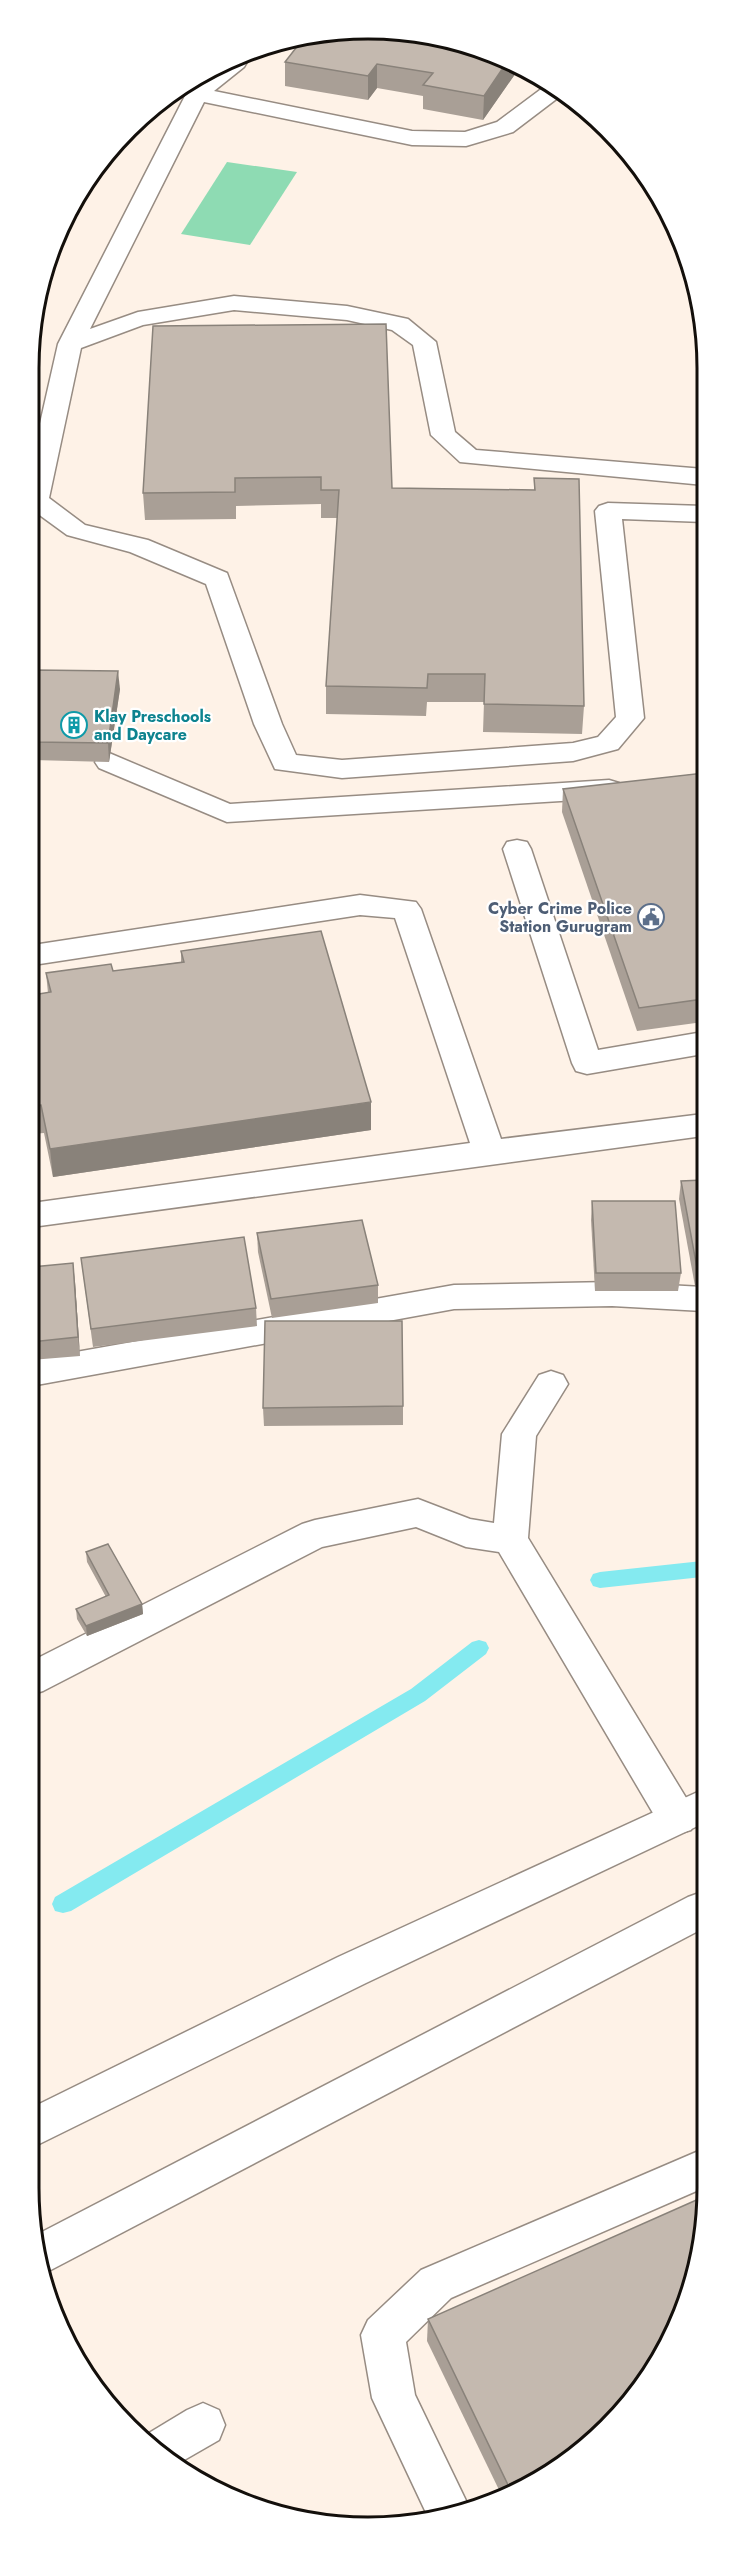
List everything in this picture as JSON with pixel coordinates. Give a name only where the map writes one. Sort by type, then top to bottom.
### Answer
[{"type":"street","points":[[39,486],[70,344],[197,94],[223,72]]},
{"type":"street","points":[[197,94],[412,138],[466,139],[506,127],[550,93]]},
{"type":"street","points":[[70,344],[138,319],[234,303],[348,313],[400,324],[424,342],[443,435],[469,457],[697,476]]},
{"type":"street","points":[[39,502],[76,530],[139,546],[218,579],[268,724],[285,763],[342,769],[573,752],[608,743],[630,718],[608,511],[697,514]]},
{"type":"street","points":[[109,762],[227,813],[632,787]]},
{"type":"street","points":[[517,849],[587,1063],[697,1044]]},
{"type":"street","points":[[39,954],[360,905],[406,909],[489,1152]]},
{"type":"street","points":[[39,1214],[697,1126]]},
{"type":"street","points":[[39,1372],[454,1297],[612,1294],[697,1299]]},
{"type":"street","points":[[39,2125],[352,1970],[689,1812],[510,1539],[519,1434],[552,1384]]},
{"type":"street","points":[[39,1675],[315,1534],[418,1513],[466,1533],[510,1539]]},
{"type":"street","points":[[45,2252],[697,1912]]},
{"type":"street","points":[[447,2507],[394,2398],[383,2334],[436,2284],[697,2171]]},
{"type":"street","points":[[165,2447],[203,2425]]},
{"type":"green space","points":[[227,162],[297,172],[250,245],[181,234]]},
{"type":"building","points":[[368,39],[432,45],[474,56],[503,68],[484,96],[423,85],[433,73],[377,64],[368,76],[285,62],[297,47]]},
{"type":"building","points":[[386,324],[392,488],[535,490],[534,478],[579,479],[584,706],[484,704],[485,674],[428,674],[427,688],[326,686],[339,490],[321,490],[321,477],[235,478],[235,492],[143,493],[153,326]]},
{"type":"building","name":"Klay Preschools and Daycare","points":[[39,670],[118,671],[108,743],[39,742]]},
{"type":"building","name":"Cyber Crime Police Station Gurugram","points":[[697,774],[697,1000],[639,1008],[563,789]]},
{"type":"building","points":[[321,931],[371,1102],[50,1149],[41,1105],[39,1105],[39,994],[51,992],[46,973],[111,964],[113,971],[184,962],[181,951]]},
{"type":"building","points":[[697,1180],[697,1268],[681,1181]]},
{"type":"building","points":[[592,1201],[675,1201],[681,1273],[596,1273]]},
{"type":"building","points":[[362,1220],[378,1285],[271,1299],[257,1233]]},
{"type":"building","points":[[244,1237],[256,1308],[91,1329],[81,1258]]},
{"type":"building","points":[[73,1263],[78,1337],[39,1341],[39,1266]]},
{"type":"building","points":[[265,1321],[402,1321],[403,1406],[263,1408]]},
{"type":"building","points":[[108,1544],[142,1604],[86,1626],[76,1609],[109,1595],[86,1552]]},
{"type":"building","points":[[696,2200],[691,2252],[680,2294],[663,2334],[642,2371],[601,2421],[585,2435],[551,2462],[508,2486],[428,2319]]},
{"type":"waterway","points":[[600,1580],[697,1570]]},
{"type":"waterway","points":[[63,1904],[418,1695],[479,1648]]},
{"type":"place","name":"Klay Preschools and Daycare","points":[[74,725]]},
{"type":"place","name":"Cyber Crime Police Station Gurugram","points":[[651,917]]}]
